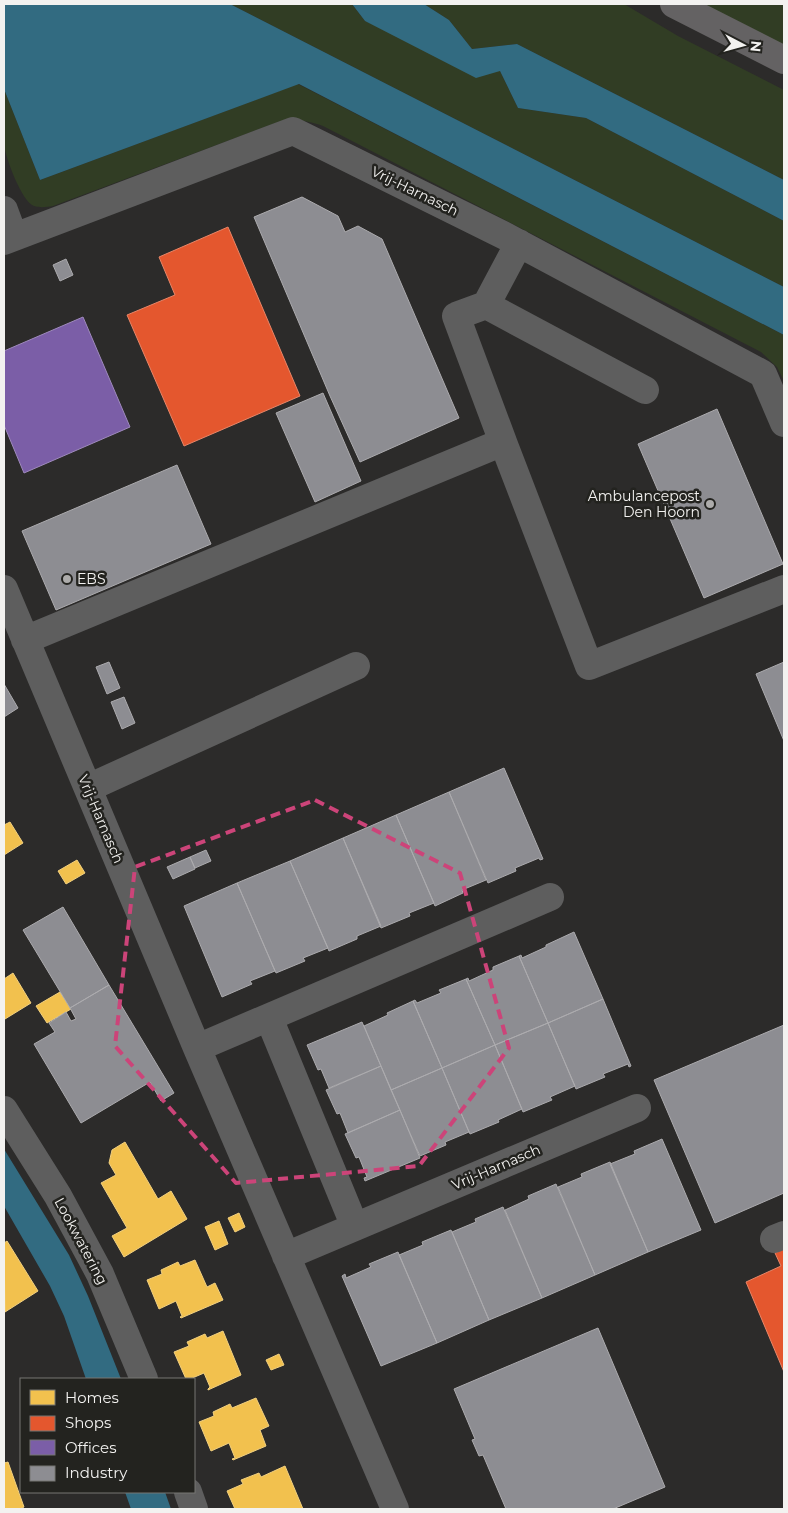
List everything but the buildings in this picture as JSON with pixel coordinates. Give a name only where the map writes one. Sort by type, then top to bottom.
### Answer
[{"type":"highway","points":[[674,4],[784,60]]},
{"type":"street","name":"Vrij-Harnasch","points":[[9,239],[293,130],[519,243],[763,374],[784,423]]},
{"type":"street","points":[[4,210],[9,239]]},
{"type":"street","points":[[519,243],[486,305],[456,316],[589,666],[784,589]]},
{"type":"street","points":[[486,305],[645,390]]},
{"type":"street","points":[[26,640],[503,442]]},
{"type":"street","name":"Vrij-Harnasch","points":[[4,589],[197,1048],[395,1509]]},
{"type":"street","points":[[88,788],[356,666]]},
{"type":"street","points":[[197,1048],[550,897]]},
{"type":"street","points":[[269,1018],[355,1227]]},
{"type":"street","name":"Vrij-Harnasch","points":[[286,1256],[637,1108]]},
{"type":"street","name":"Lookwatering","points":[[4,1110],[58,1196],[100,1274],[144,1378]]},
{"type":"street","points":[[188,1493],[194,1509]]},
{"type":"highlighted area","points":[[315,800],[460,873],[509,1048],[419,1166],[236,1183],[115,1046],[135,867]]},
{"type":"green space","points":[[230,4],[352,4],[365,21],[500,71],[518,108],[586,118],[784,221],[784,287]]},
{"type":"green space","points":[[424,4],[624,4],[678,36],[784,90],[784,180],[517,44],[472,49],[449,20]]},
{"type":"green space","points":[[701,4],[784,4],[784,46]]},
{"type":"green space","points":[[298,84],[784,335],[784,381],[777,367],[761,352],[317,124],[296,120],[278,122],[46,207],[34,206],[29,203],[19,188],[5,150],[3,130],[4,89],[40,180]]},
{"type":"water","points":[[4,4],[230,4],[784,287],[784,335],[299,84],[40,180],[4,89]]},
{"type":"water","points":[[352,4],[424,4],[449,20],[472,49],[517,44],[784,180],[784,221],[586,118],[518,108],[500,71],[476,78],[365,21]]},
{"type":"water","points":[[4,1149],[69,1255],[88,1296],[121,1378],[86,1378],[64,1316],[50,1286],[4,1206]]},
{"type":"water","points":[[125,1493],[165,1493],[171,1509],[131,1509]]},
{"type":"place","name":"Ambulancepost Den Hoorn","points":[[710,504]]},
{"type":"place","name":"EBS","points":[[67,579]]}]
